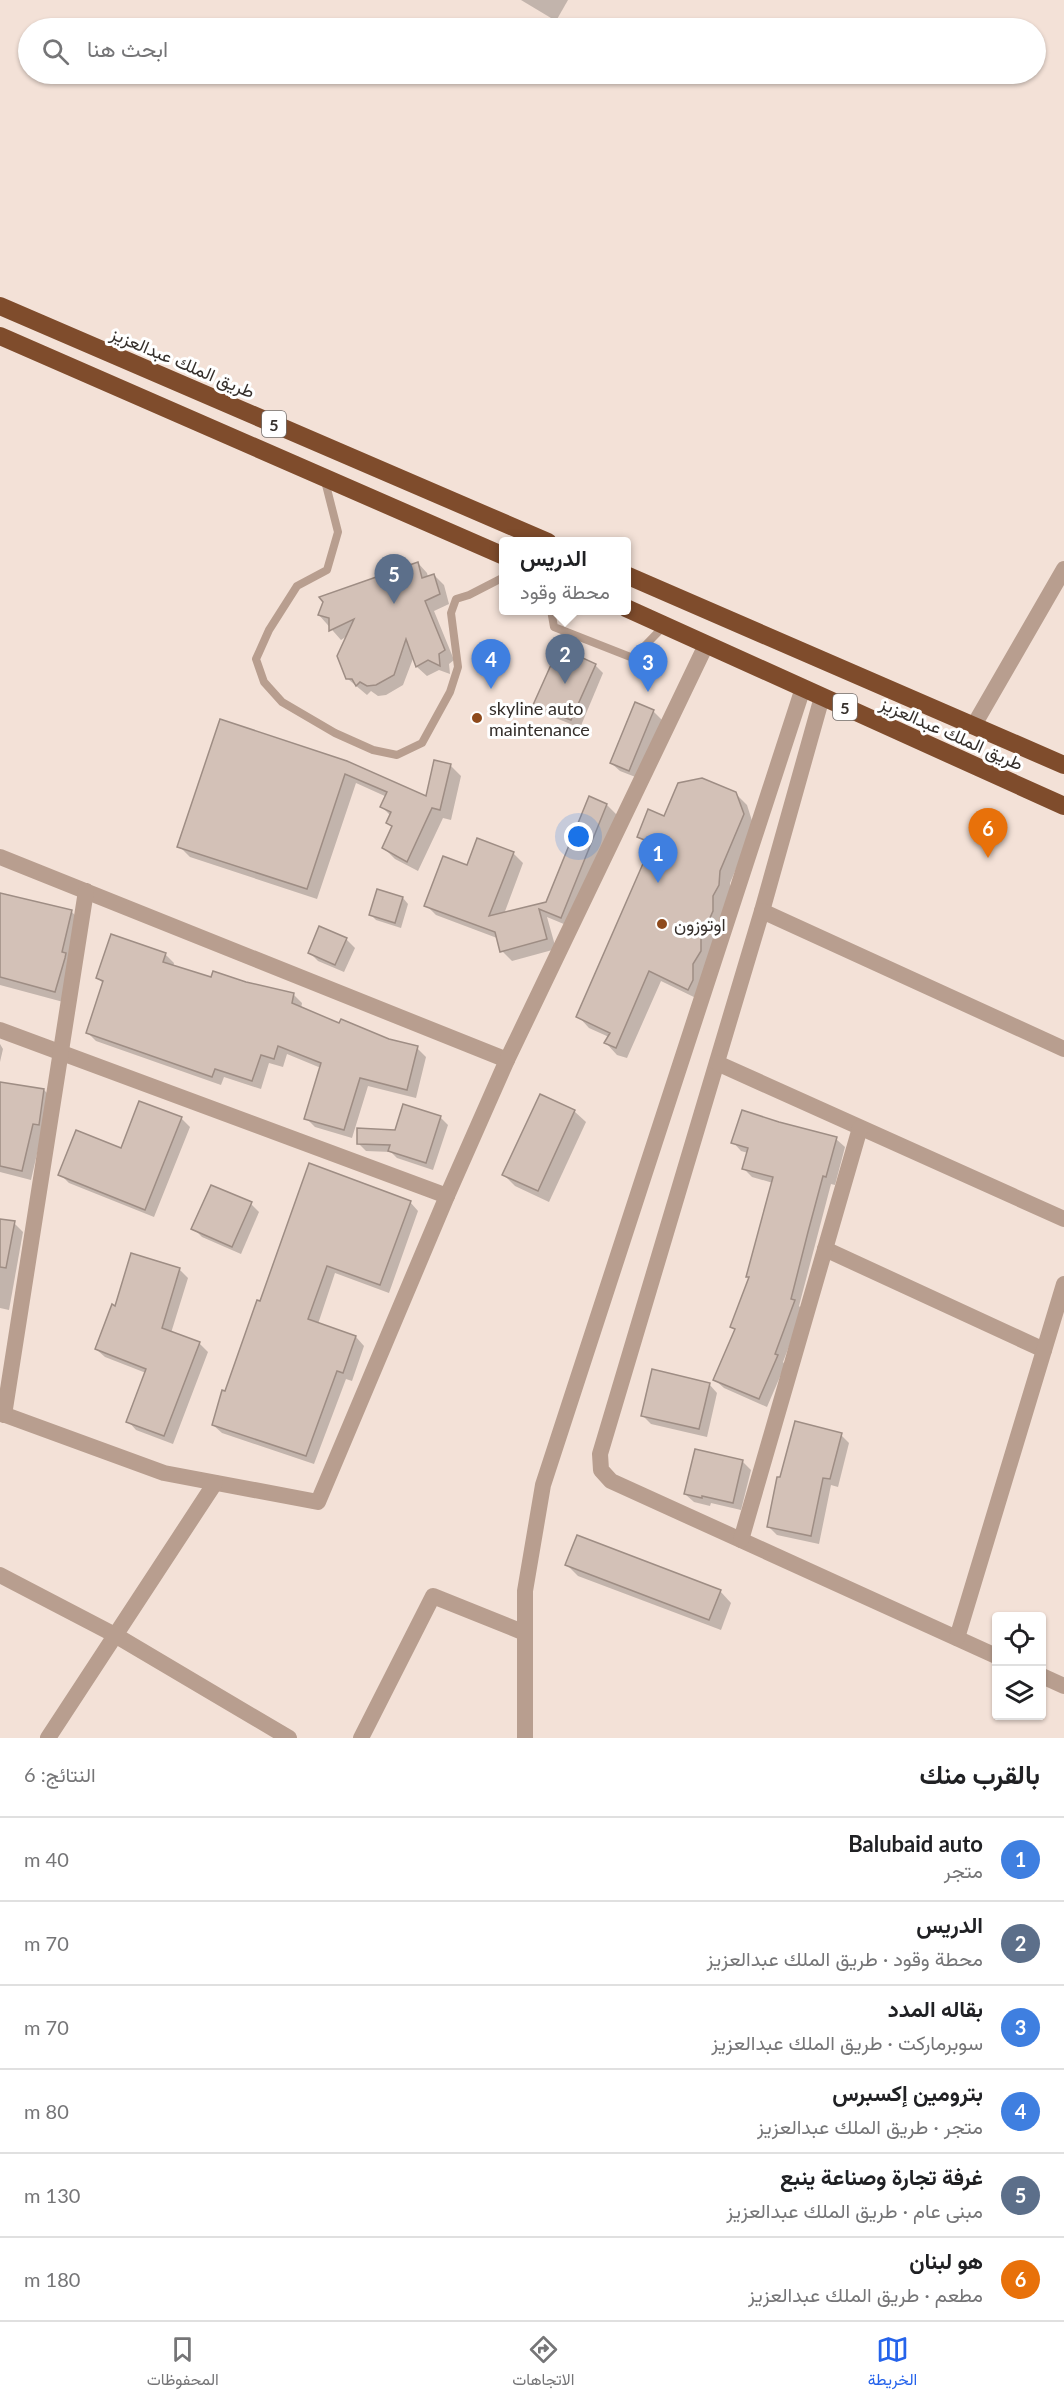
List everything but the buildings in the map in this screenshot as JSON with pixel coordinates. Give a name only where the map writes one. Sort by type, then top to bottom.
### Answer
[{"type":"highway","name":"طريق الملك عبدالعزيز","points":[[0,306],[536,537]]},
{"type":"highway","name":"5","points":[[0,336],[499,554]]},
{"type":"highway","name":"طريق الملك عبدالعزيز","points":[[631,577],[1064,765]]},
{"type":"highway","name":"طريق الملك عبدالعزيز","points":[[631,610],[1064,806]]},
{"type":"street","points":[[974,725],[1060,588],[1064,569]]},
{"type":"street","points":[[86,891],[2,1414],[164,1473],[318,1503],[447,1196],[507,1060],[706,645]]},
{"type":"street","points":[[525,1738],[525,1591],[543,1485],[804,688]]},
{"type":"street","points":[[822,697],[762,911],[600,1454],[601,1470],[611,1481],[992,1654]]},
{"type":"street","points":[[0,857],[507,1060]]},
{"type":"street","points":[[762,911],[1064,1049]]},
{"type":"street","points":[[0,1030],[447,1196]]},
{"type":"street","points":[[717,1063],[1064,1219]]},
{"type":"street","points":[[741,1540],[860,1128]]},
{"type":"street","points":[[825,1249],[1044,1350]]},
{"type":"street","points":[[957,1638],[1064,1284]]},
{"type":"street","points":[[48,1738],[215,1483]]},
{"type":"street","points":[[0,1575],[115,1635],[289,1738]]},
{"type":"street","points":[[361,1738],[433,1596],[525,1633]]},
{"type":"street","points":[[1046,1678],[1064,1686]]},
{"type":"lane","points":[[323,477],[338,532],[327,570],[297,586],[269,630],[256,659],[264,682],[282,702],[335,733],[373,750],[397,755],[422,743],[450,692],[458,667],[451,613],[456,599],[499,580]]},
{"type":"lane","points":[[552,615],[554,627],[633,658],[666,624]]},
{"type":"place","name":"غرفة تجارة وصناعة ينبع","points":[[394,604]]},
{"type":"place","name":"الدريس","points":[[565,684]]},
{"type":"place","name":"بترومين إكسبرس","points":[[491,689]]},
{"type":"place","name":"بقاله المدد","points":[[648,692]]},
{"type":"place","name":"skyline auto maintenance","points":[[477,718]]},
{"type":"place","name":"هو لبنان","points":[[988,858]]},
{"type":"place","name":"Balubaid auto","points":[[658,883]]},
{"type":"place","name":"اوتوزون","points":[[662,924]]}]
